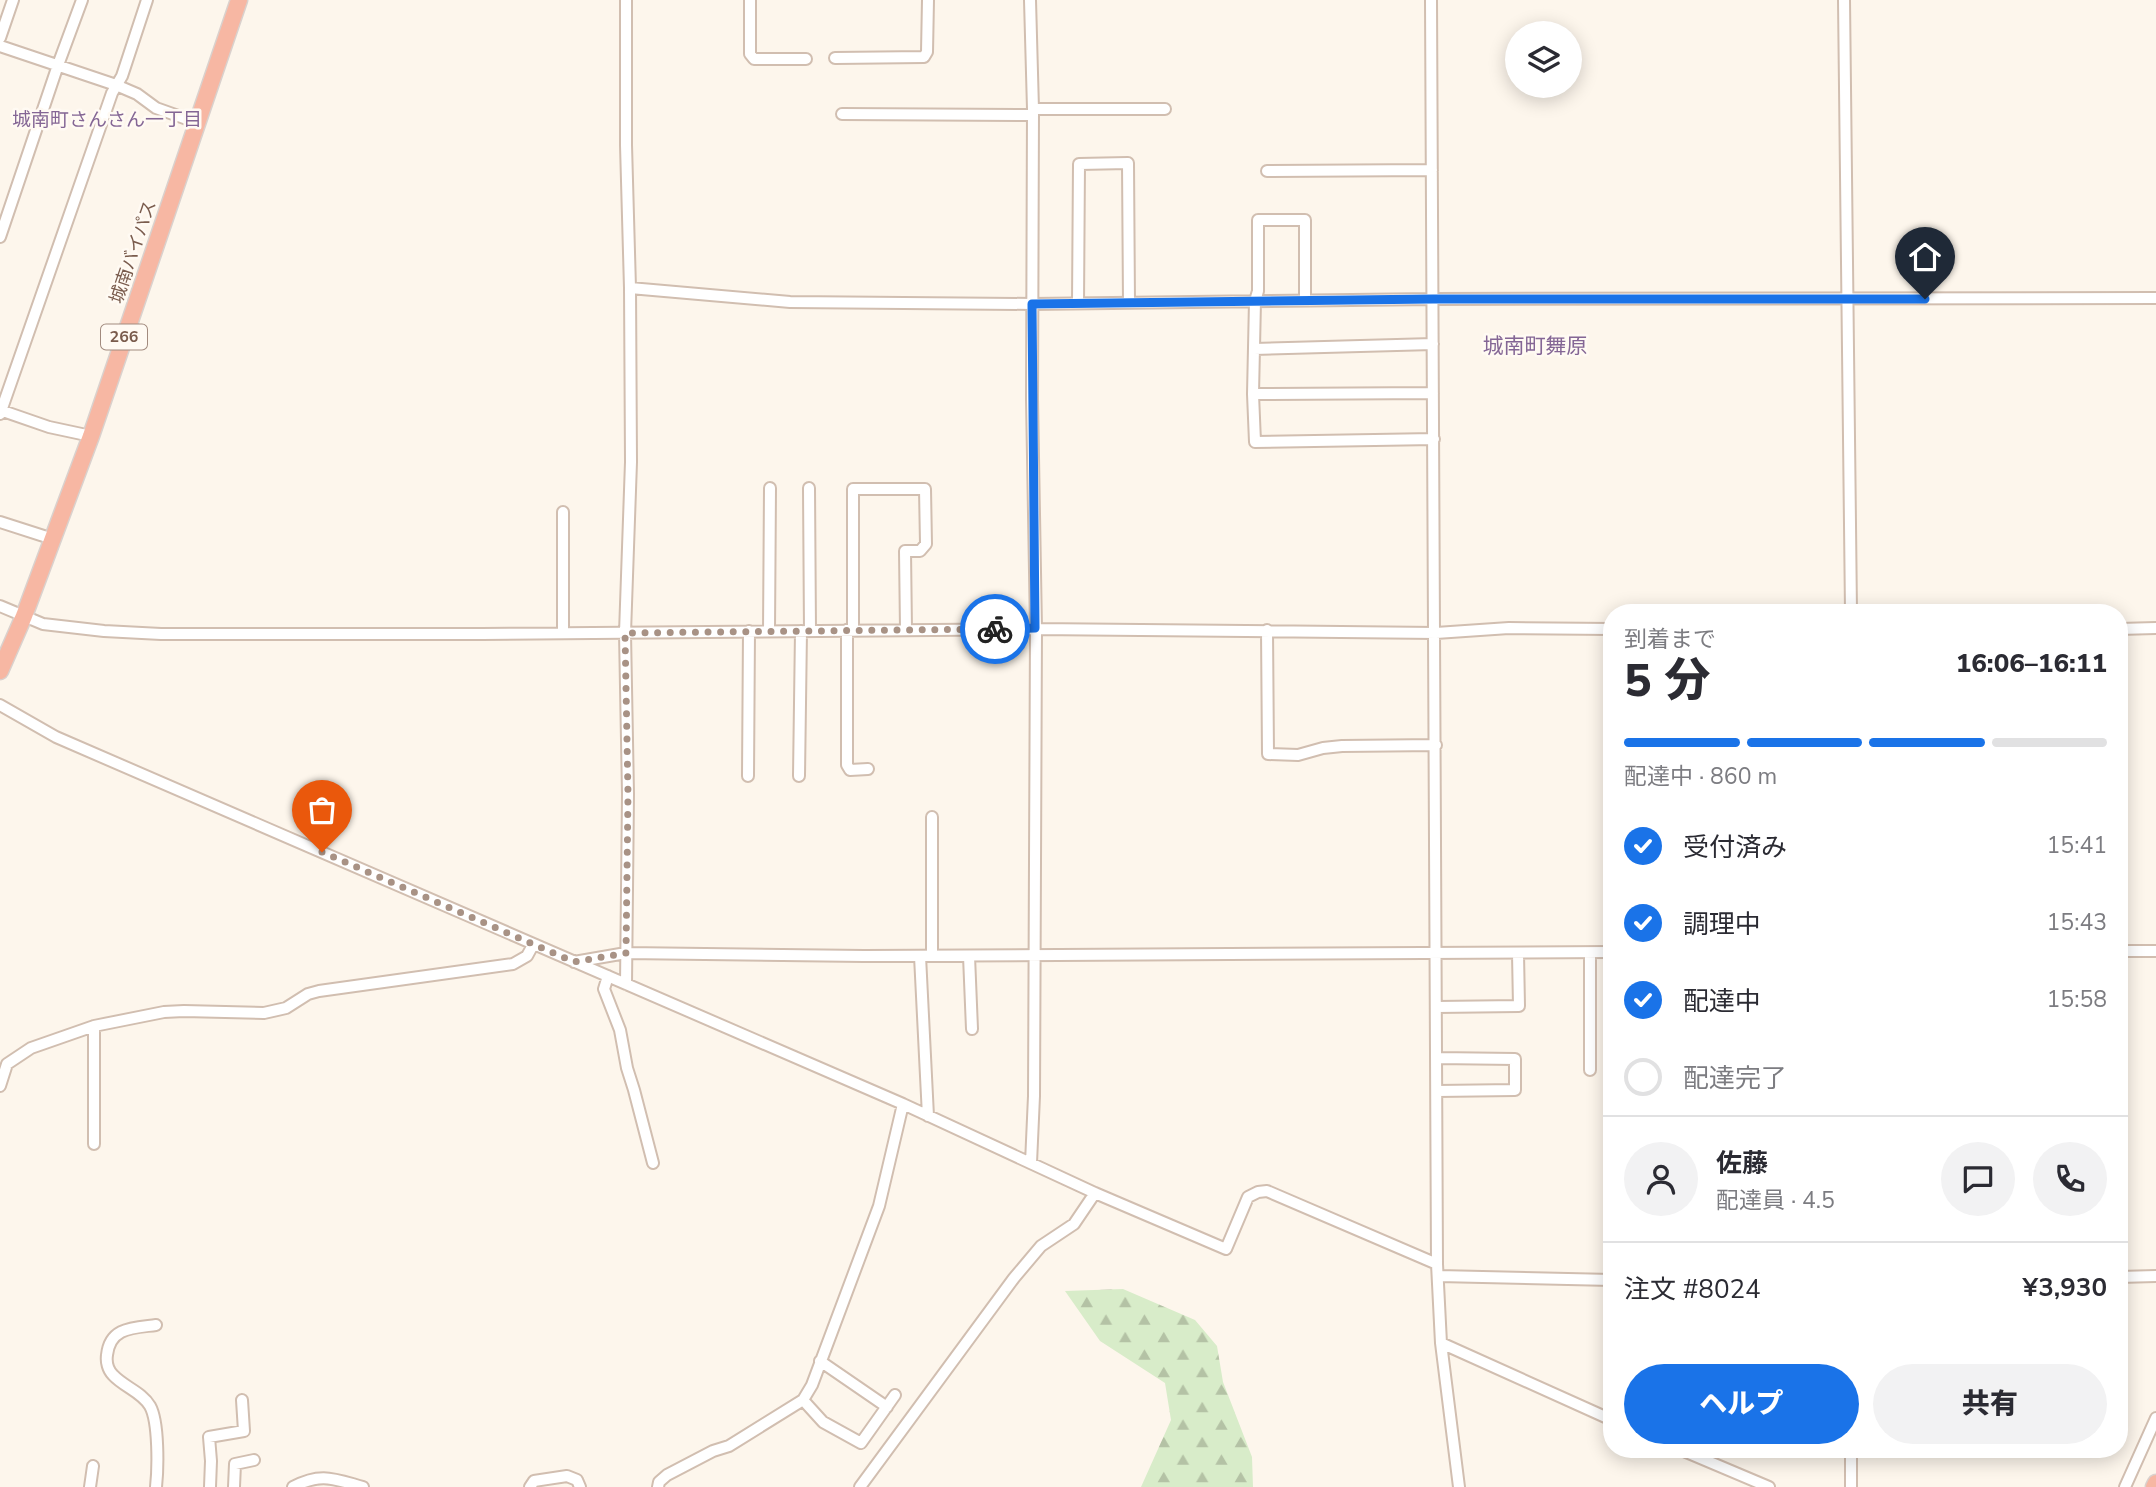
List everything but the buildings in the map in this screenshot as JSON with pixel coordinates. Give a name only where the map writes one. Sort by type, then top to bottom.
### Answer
[{"type":"highway","name":"城南バイパス","points":[[0,671],[24,616],[91,436],[239,0]]},
{"type":"street","points":[[0,237],[82,0]]},
{"type":"street","points":[[91,436],[49,428],[0,412],[147,0]]},
{"type":"street","points":[[626,0],[625,145],[630,288],[631,462],[625,633],[628,794],[626,984]]},
{"type":"street","points":[[750,0],[750,54],[754,59],[806,59]]},
{"type":"street","points":[[835,58],[924,57],[927,52],[928,0]]},
{"type":"street","points":[[1030,0],[1033,112],[1035,628],[1034,1096],[1031,1163]]},
{"type":"street","points":[[1432,0],[1437,1264],[1441,1343],[1459,1487]]},
{"type":"street","points":[[1844,0],[1851,604]]},
{"type":"street","points":[[0,38],[11,1]]},
{"type":"street","points":[[0,46],[116,85],[137,94],[156,108],[198,123]]},
{"type":"street","points":[[842,114],[1165,109]]},
{"type":"street","points":[[1078,303],[1079,164],[1128,163],[1129,303]]},
{"type":"street","points":[[1267,171],[1432,170]]},
{"type":"street","points":[[1305,301],[1305,220],[1258,220],[1253,394],[1255,442],[1434,439]]},
{"type":"street","points":[[630,288],[790,302],[1032,304],[1433,299],[2156,298]]},
{"type":"street","points":[[1254,349],[1433,344]]},
{"type":"street","points":[[1253,394],[1433,393]]},
{"type":"street","points":[[769,631],[770,488]]},
{"type":"street","points":[[799,776],[809,488]]},
{"type":"street","points":[[868,769],[850,770],[847,765],[853,489],[925,489],[926,544],[920,551],[905,551],[906,630]]},
{"type":"street","points":[[563,512],[563,633]]},
{"type":"street","points":[[0,522],[53,539]]},
{"type":"street","points":[[0,606],[43,624],[161,634],[625,633],[1035,628],[1436,633],[1509,628],[1603,629]]},
{"type":"street","points":[[2128,629],[2156,628]]},
{"type":"street","points":[[1267,630],[1268,754],[1298,755],[1342,746],[1436,745]]},
{"type":"street","points":[[748,631],[748,776]]},
{"type":"street","points":[[0,705],[56,737],[903,1104],[1096,1193],[1226,1249],[1248,1197],[1267,1191],[1437,1264]]},
{"type":"street","points":[[932,817],[932,956]]},
{"type":"street","points":[[0,1086],[3,1065],[31,1048],[94,1026],[174,1011],[264,1013],[286,1008],[319,990],[513,964],[527,956],[533,945]]},
{"type":"street","points":[[2128,951],[2156,951]]},
{"type":"street","points":[[574,962],[626,953],[969,956],[1603,952]]},
{"type":"street","points":[[1590,953],[1590,1070]]},
{"type":"street","points":[[1437,1007],[1519,1006],[1518,954]]},
{"type":"street","points":[[920,956],[928,1116]]},
{"type":"street","points":[[969,956],[972,1029]]},
{"type":"street","points":[[608,976],[604,989],[620,1030],[626,1068],[653,1163]]},
{"type":"street","points":[[94,1026],[94,1144]]},
{"type":"street","points":[[1437,1058],[1515,1059],[1515,1090],[1437,1091]]},
{"type":"street","points":[[658,1487],[659,1482],[667,1475],[713,1451],[729,1446],[803,1400],[812,1385],[879,1206],[903,1104]]},
{"type":"street","points":[[860,1487],[1014,1278],[1041,1246],[1074,1224],[1096,1193]]},
{"type":"street","points":[[1439,1276],[1603,1280]]},
{"type":"street","points":[[2128,1277],[2156,1276]]},
{"type":"street","points":[[156,1325],[128,1328],[117,1334],[108,1345],[106,1361],[111,1374],[144,1398],[152,1409],[157,1449],[156,1487]]},
{"type":"street","points":[[1441,1343],[1603,1416]]},
{"type":"street","points":[[820,1361],[887,1407]]},
{"type":"street","points":[[803,1400],[823,1422],[861,1443],[895,1395]]},
{"type":"street","points":[[210,1487],[209,1437],[244,1431],[242,1400]]},
{"type":"street","points":[[2125,1487],[2156,1418]]},
{"type":"street","points":[[1700,1458],[1769,1487]]},
{"type":"street","points":[[1851,1458],[1851,1487]]},
{"type":"street","points":[[234,1487],[235,1464],[254,1460]]},
{"type":"street","points":[[90,1487],[93,1466]]},
{"type":"street","points":[[530,1487],[534,1481],[567,1476],[577,1480],[580,1487]]},
{"type":"street","points":[[293,1487],[308,1479],[318,1482],[336,1480],[363,1487]]},
{"type":"green space","points":[[1123,1289],[1195,1320],[1217,1346],[1223,1382],[1252,1457],[1253,1487],[1141,1487],[1171,1420],[1165,1383],[1100,1341],[1065,1291]]},
{"type":"way so far","points":[[322,852],[574,962],[626,953],[628,794],[625,633],[995,629]]},
{"type":"district","name":"城南町さんさん一丁目","points":[[107,120]]},
{"type":"district","name":"城南町舞原","points":[[1535,346]]},
{"type":"route","points":[[995,629],[1035,628],[1032,304],[1433,299],[1925,299]]}]
